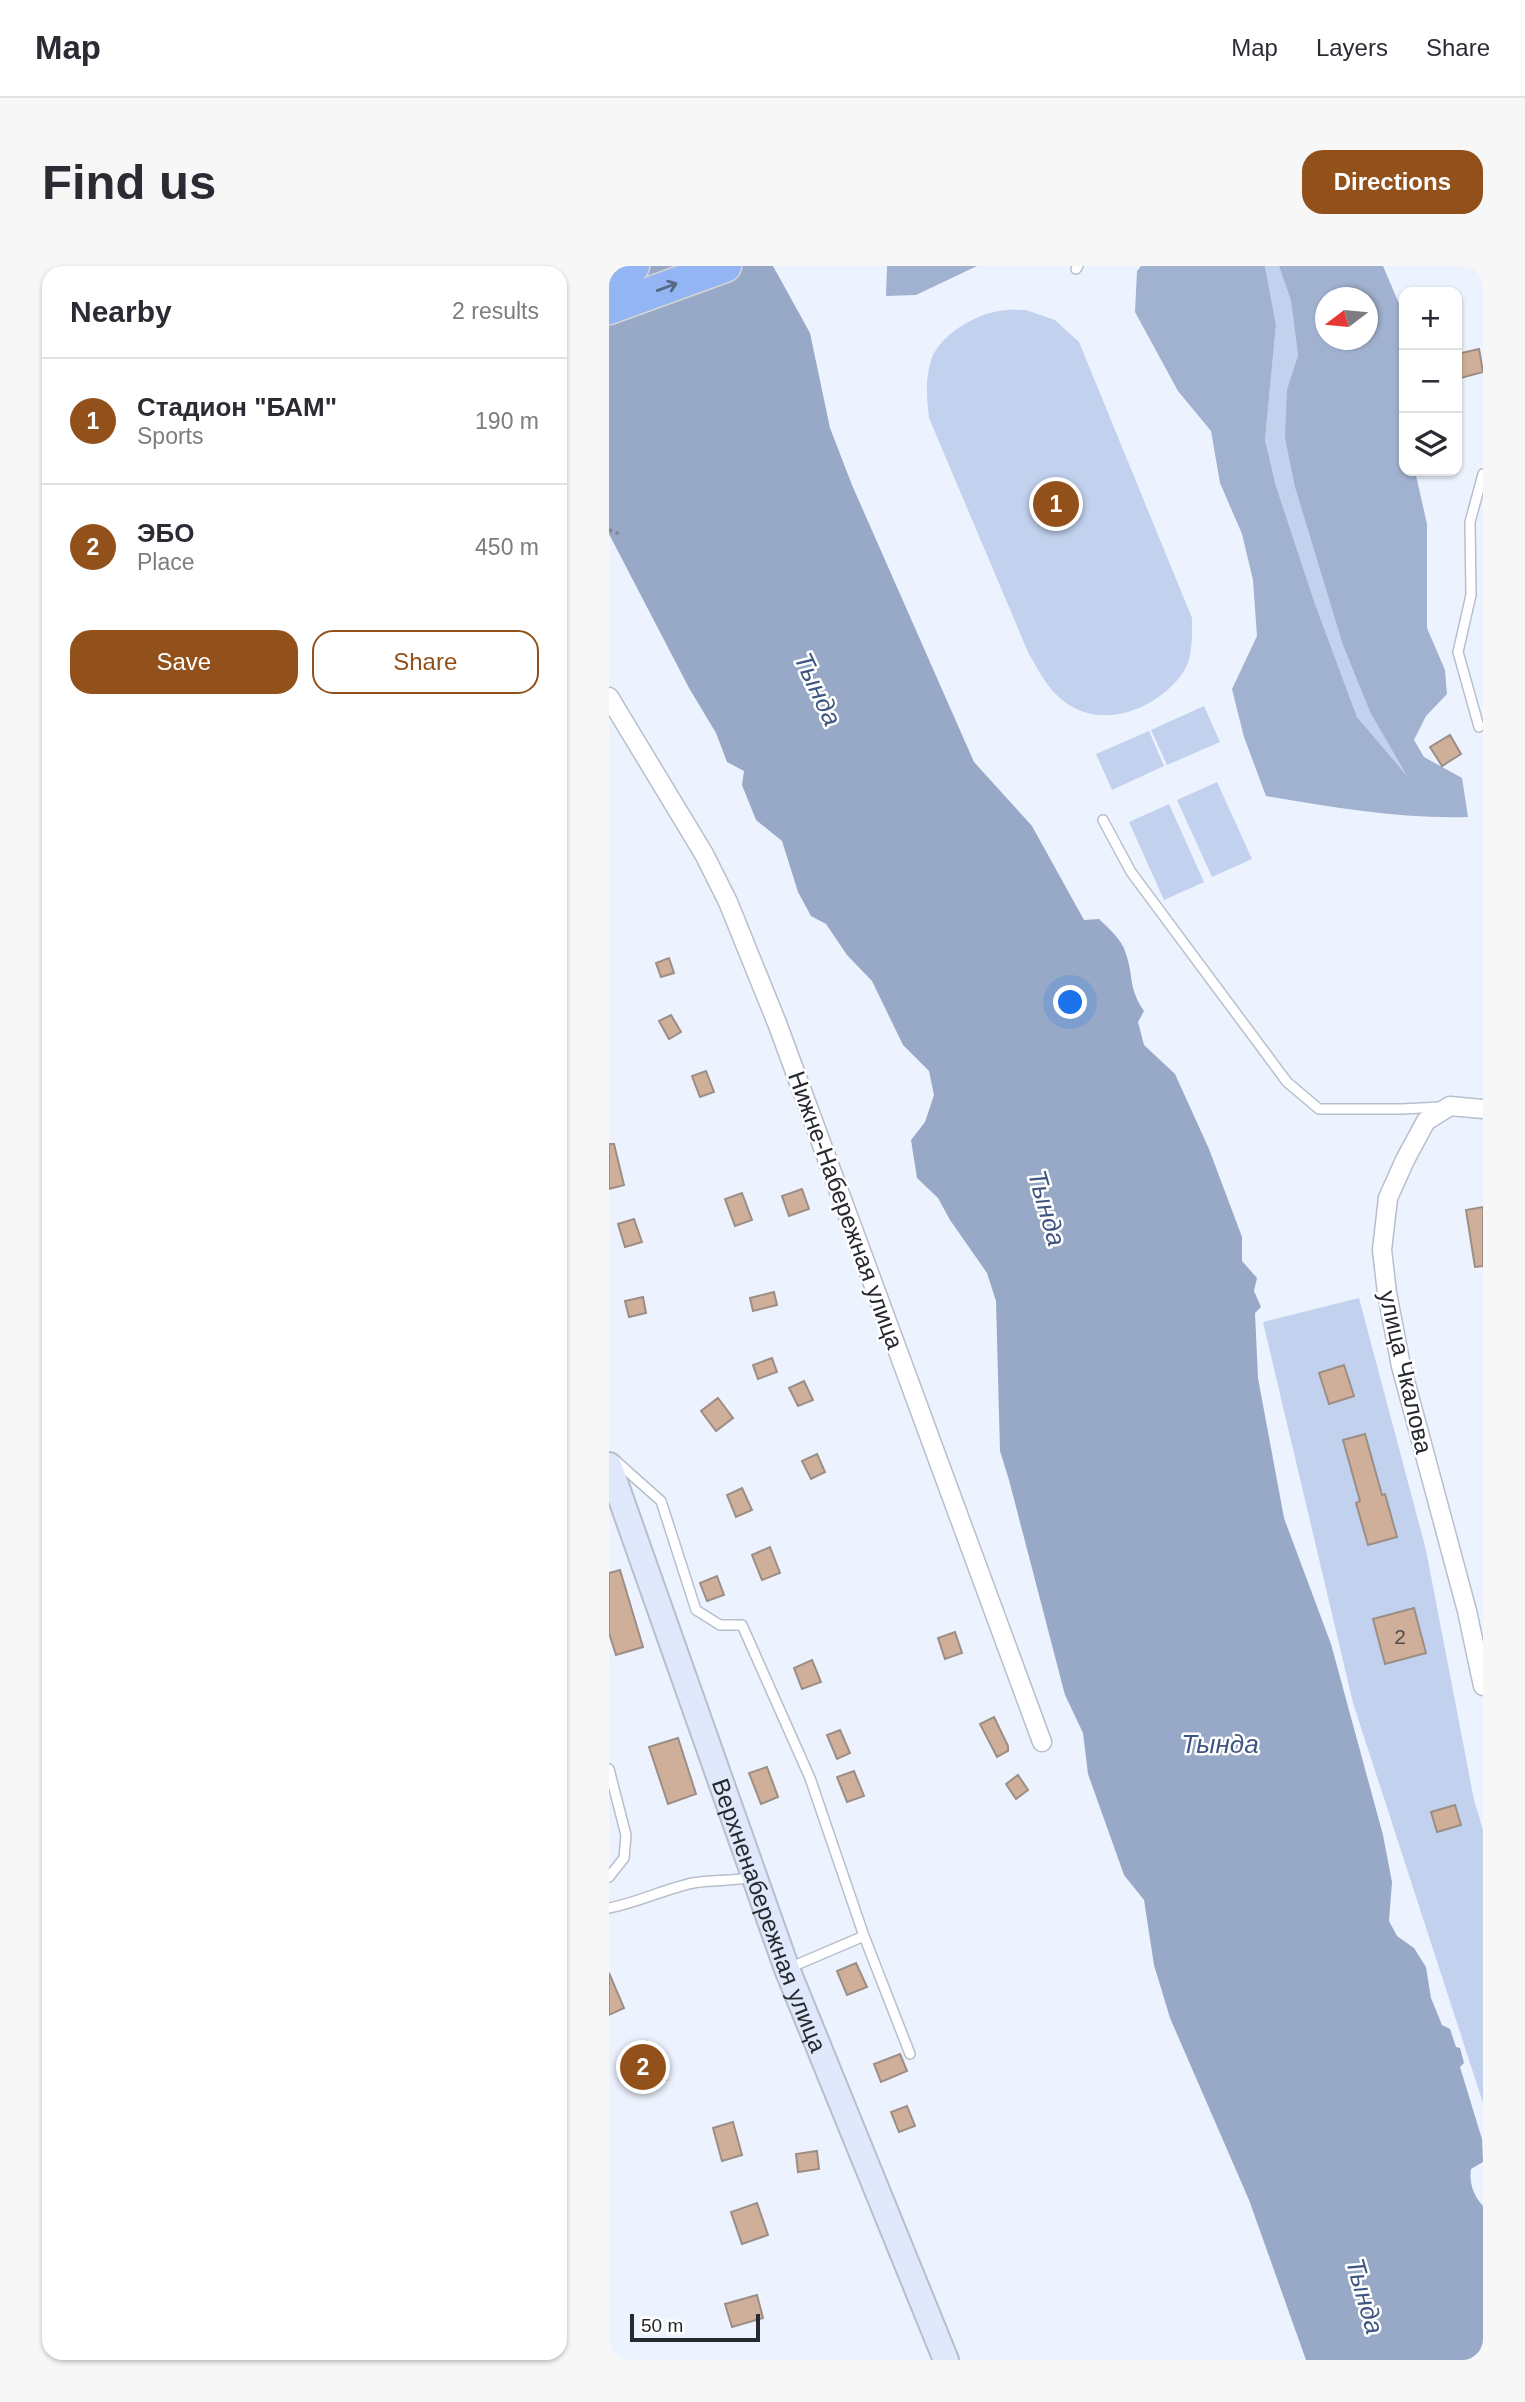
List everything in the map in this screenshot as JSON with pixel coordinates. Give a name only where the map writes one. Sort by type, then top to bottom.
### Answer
[{"type":"highway","points":[[609,275],[633,266]]},
{"type":"highway","points":[[609,308],[725,266]]},
{"type":"street","name":"Нижне-Набережная улица","points":[[609,696],[704,854],[728,902],[777,1023],[1042,1742]]},
{"type":"street","points":[[1450,1106],[1483,1109]]},
{"type":"street","name":"улица Чкалова","points":[[1450,1106],[1426,1121],[1405,1160],[1388,1198],[1382,1250],[1387,1293],[1404,1378],[1467,1611],[1483,1686]]},
{"type":"street","name":"Верхненабережная улица","points":[[609,1465],[787,1969],[942,2357]]},
{"type":"lane","points":[[1479,727],[1458,652],[1471,595],[1470,522],[1483,474]]},
{"type":"lane","points":[[1103,820],[1131,872],[1287,1082],[1319,1110],[1402,1110],[1450,1106]]},
{"type":"lane","points":[[609,1455],[661,1502],[696,1610],[720,1625],[742,1625],[810,1778],[864,1936],[910,2054]]},
{"type":"lane","points":[[609,1769],[626,1835],[624,1858],[609,1877]]},
{"type":"lane","points":[[609,1908],[695,1883],[735,1882],[753,1877]]},
{"type":"lane","points":[[787,1969],[864,1936]]},
{"type":"path","points":[[609,530],[619,534]]},
{"type":"shaded area","points":[[887,266],[977,266],[916,295],[886,296]]},
{"type":"shaded area","points":[[1141,266],[1265,266],[1276,325],[1265,440],[1276,486],[1315,604],[1357,717],[1407,776],[1371,714],[1343,645],[1295,487],[1285,438],[1287,389],[1298,355],[1291,301],[1279,266],[1383,266],[1399,304],[1399,476],[1416,476],[1427,524],[1427,628],[1445,670],[1447,694],[1426,716],[1414,740],[1424,757],[1462,778],[1468,817],[1392,814],[1266,796],[1244,737],[1232,689],[1257,636],[1253,580],[1242,534],[1220,483],[1211,431],[1178,391],[1135,312],[1137,271]]},
{"type":"shaded area","points":[[1265,266],[1279,266],[1291,301],[1298,355],[1287,389],[1371,714],[1410,781],[1357,717],[1315,604],[1276,486],[1265,440],[1276,325]]},
{"type":"shaded area","points":[[1026,310],[1055,320],[1079,342],[1192,618],[1192,639],[1184,671],[1148,704],[1117,714],[1086,713],[1071,706],[1051,689],[1041,675],[1028,652],[929,418],[928,371],[934,354],[948,336],[967,322],[989,313]]},
{"type":"shaded area","points":[[1204,706],[1220,742],[1167,765],[1151,730]]},
{"type":"shaded area","points":[[1149,731],[1164,766],[1112,790],[1096,754]]},
{"type":"shaded area","points":[[1217,782],[1252,859],[1212,877],[1177,800]]},
{"type":"shaded area","points":[[1169,804],[1204,882],[1164,900],[1129,822]]},
{"type":"shaded area","points":[[1359,1298],[1426,1550],[1474,1800],[1483,1830],[1483,2103],[1353,1703],[1263,1322]]},
{"type":"water","name":"Тында","points":[[609,266],[773,266],[810,333],[830,428],[852,485],[974,762],[1032,826],[1084,920],[1099,919],[1121,944],[1136,995],[1144,1011],[1138,1022],[1144,1045],[1175,1074],[1209,1149],[1242,1237],[1242,1261],[1257,1278],[1254,1291],[1261,1307],[1255,1313],[1258,1378],[1284,1518],[1331,1644],[1383,1835],[1392,1882],[1389,1921],[1397,1936],[1414,1948],[1426,1967],[1431,1998],[1442,2025],[1450,2029],[1456,2047],[1460,2048],[1464,2063],[1460,2067],[1482,2139],[1483,2162],[1471,2169],[1471,2179],[1477,2198],[1483,2206],[1483,2360],[1306,2360],[1249,2200],[1170,2018],[1154,1965],[1144,1900],[1124,1875],[1088,1774],[1083,1733],[1065,1695],[1000,1451],[996,1301],[987,1273],[938,1198],[917,1178],[911,1140],[925,1122],[934,1095],[929,1071],[903,1045],[872,981],[847,955],[826,924],[811,916],[798,892],[782,841],[756,820],[742,785],[744,771],[727,762],[716,733],[689,688],[609,534]]},
{"type":"building","points":[[1479,349],[1483,372],[1462,378],[1462,353]]},
{"type":"building","points":[[1450,735],[1461,754],[1442,766],[1430,747]]},
{"type":"building","points":[[669,958],[674,973],[661,977],[656,963]]},
{"type":"building","points":[[671,1015],[681,1032],[669,1039],[659,1021]]},
{"type":"building","points":[[706,1071],[714,1092],[700,1097],[692,1076]]},
{"type":"building","points":[[609,1144],[614,1144],[624,1185],[609,1189]]},
{"type":"building","points":[[802,1189],[809,1209],[789,1216],[782,1196]]},
{"type":"building","points":[[742,1193],[752,1220],[735,1226],[725,1199]]},
{"type":"building","points":[[1483,1207],[1483,1266],[1475,1267],[1466,1210]]},
{"type":"building","points":[[634,1219],[642,1242],[625,1247],[618,1224]]},
{"type":"building","points":[[774,1292],[777,1305],[753,1311],[750,1298]]},
{"type":"building","points":[[643,1297],[646,1313],[629,1317],[625,1301]]},
{"type":"building","points":[[772,1358],[777,1372],[758,1379],[753,1365]]},
{"type":"building","points":[[1344,1365],[1354,1396],[1329,1404],[1319,1373]]},
{"type":"building","points":[[804,1381],[813,1400],[798,1406],[789,1388]]},
{"type":"building","points":[[718,1398],[733,1418],[716,1431],[701,1411]]},
{"type":"building","points":[[1365,1434],[1397,1537],[1368,1545],[1356,1503],[1360,1501],[1343,1440]]},
{"type":"building","points":[[817,1454],[825,1472],[811,1479],[802,1461]]},
{"type":"building","points":[[742,1488],[752,1510],[736,1517],[727,1495]]},
{"type":"building","points":[[770,1547],[780,1573],[762,1580],[752,1555]]},
{"type":"building","points":[[620,1570],[643,1647],[616,1655],[609,1633],[609,1573]]},
{"type":"building","points":[[717,1576],[724,1595],[707,1601],[700,1583]]},
{"type":"building","points":[[1414,1608],[1426,1653],[1385,1664],[1373,1619]]},
{"type":"building","points":[[955,1632],[962,1653],[945,1659],[938,1638]]},
{"type":"building","points":[[812,1660],[821,1682],[802,1689],[794,1668]]},
{"type":"building","points":[[994,1717],[1008,1746],[1008,1751],[997,1757],[980,1724]]},
{"type":"building","points":[[840,1730],[850,1753],[837,1759],[827,1735]]},
{"type":"building","points":[[678,1738],[696,1794],[668,1804],[649,1747]]},
{"type":"building","points":[[767,1767],[778,1797],[761,1804],[749,1773]]},
{"type":"building","points":[[854,1771],[864,1796],[847,1802],[837,1777]]},
{"type":"building","points":[[1018,1775],[1028,1790],[1016,1799],[1006,1784]]},
{"type":"building","points":[[1455,1805],[1461,1825],[1437,1832],[1431,1812]]},
{"type":"building","points":[[856,1963],[867,1987],[847,1995],[837,1971]]},
{"type":"building","points":[[609,1973],[624,2008],[609,2015]]},
{"type":"building","points":[[647,2041],[666,2080],[640,2092],[621,2054]]},
{"type":"building","points":[[900,2054],[907,2071],[881,2082],[874,2064]]},
{"type":"building","points":[[907,2106],[915,2126],[899,2132],[891,2112]]},
{"type":"building","points":[[733,2122],[742,2155],[722,2161],[713,2128]]},
{"type":"building","points":[[817,2151],[819,2169],[798,2172],[796,2154]]},
{"type":"building","points":[[757,2203],[768,2235],[742,2244],[731,2212]]},
{"type":"building","points":[[757,2295],[763,2318],[732,2327],[725,2304]]},
{"type":"place","name":"Стадион \"БАМ\"","points":[[1056,504]]},
{"type":"place","name":"ЭБО","points":[[643,2067]]}]
